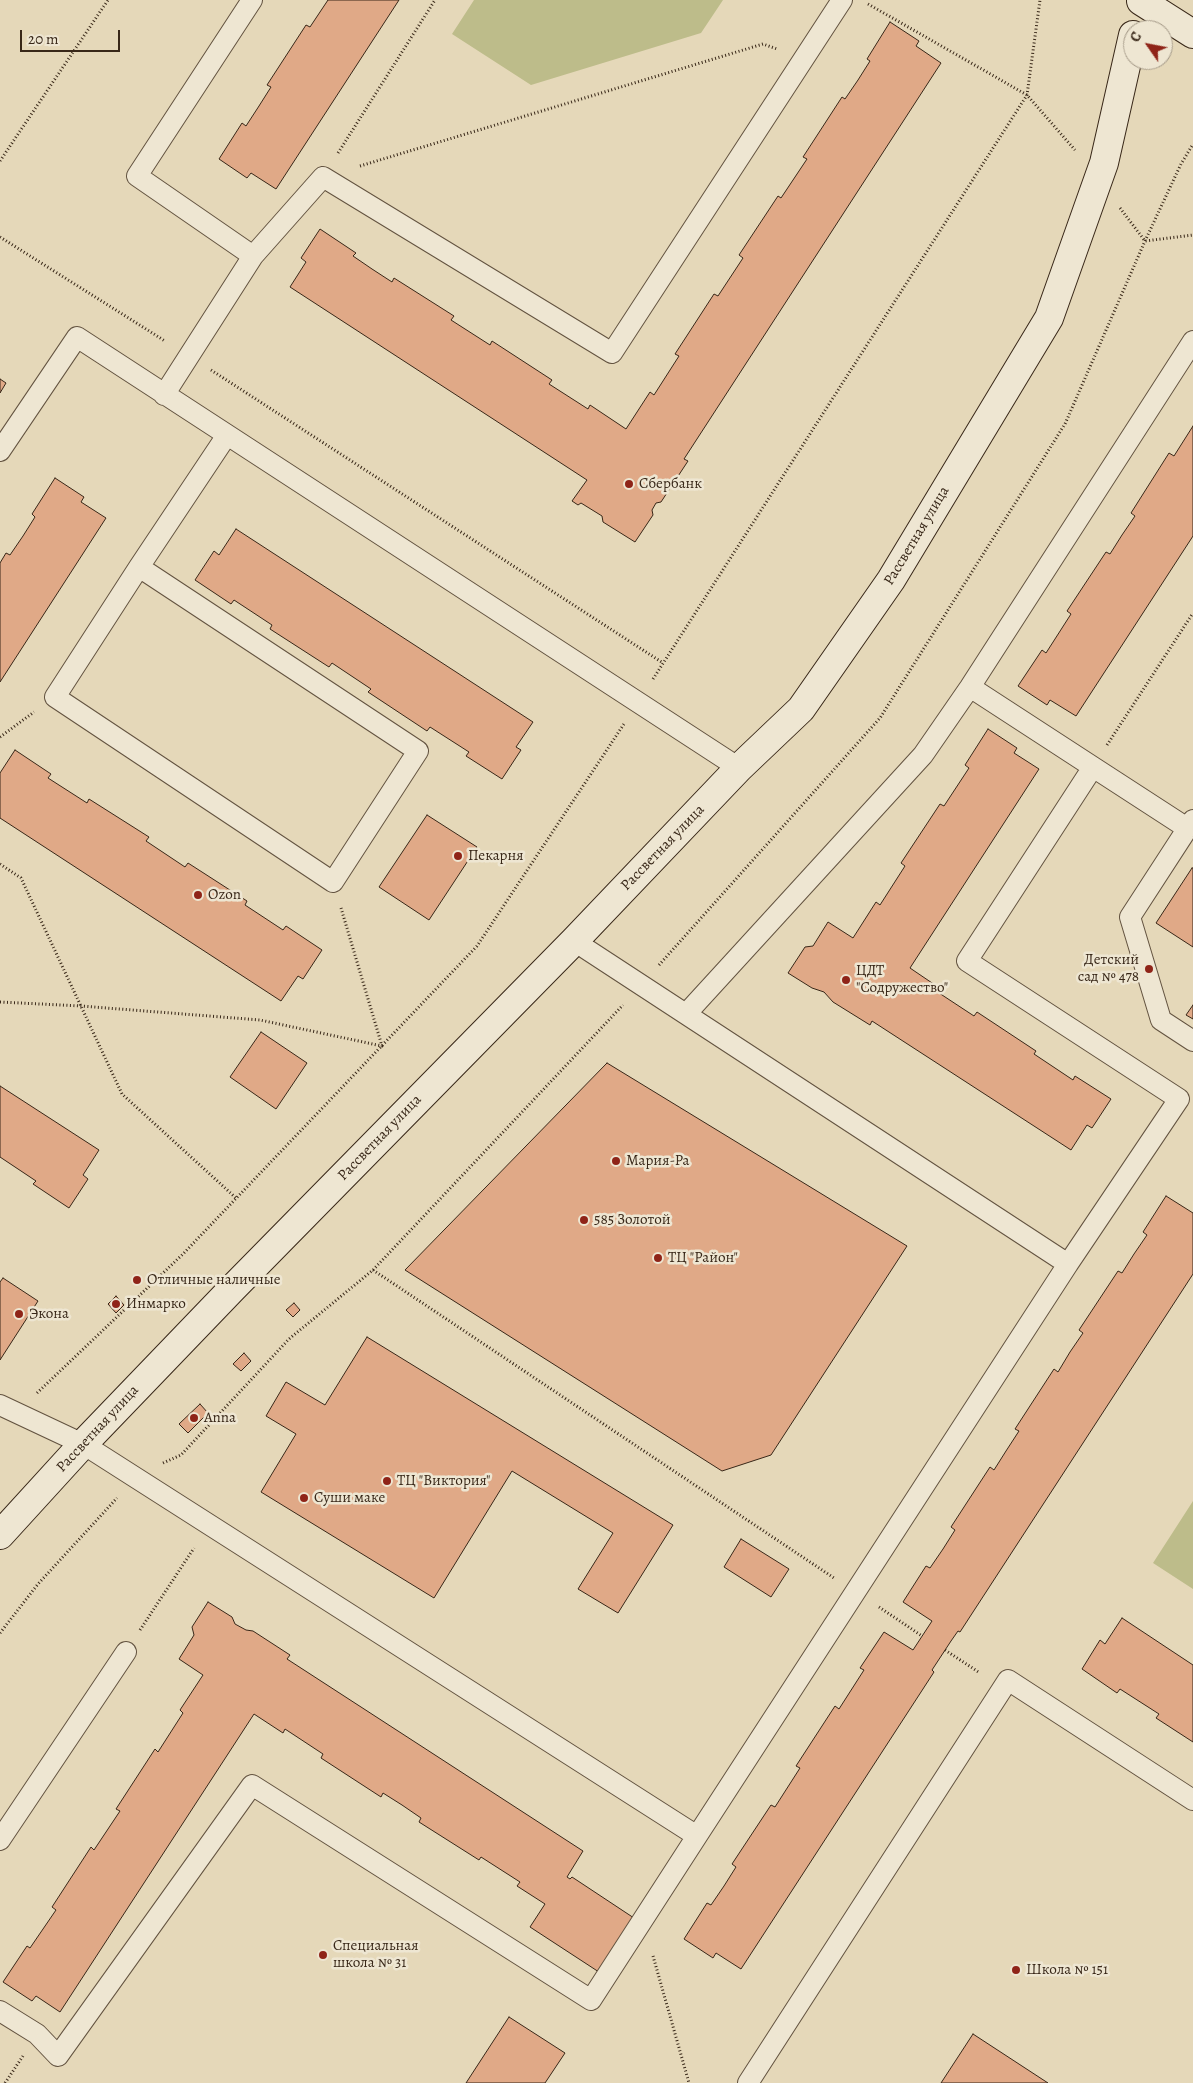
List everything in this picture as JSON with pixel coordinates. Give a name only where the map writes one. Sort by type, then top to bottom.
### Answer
[{"type":"street","points":[[1136,20],[1141,0],[1193,34]]},
{"type":"street","name":"Рассветная улица","points":[[0,1535],[83,1444],[574,941],[738,768],[800,709],[891,580],[1049,318],[1104,163],[1125,70]]},
{"type":"lane","points":[[252,0],[137,176],[253,256]]},
{"type":"lane","points":[[164,395],[253,256],[323,177],[612,352],[842,0]]},
{"type":"lane","points":[[0,450],[77,337],[738,768]]},
{"type":"lane","points":[[686,1014],[923,755],[970,687],[1193,341]]},
{"type":"lane","points":[[139,567],[418,751],[333,882],[55,697],[139,567],[227,435]]},
{"type":"lane","points":[[970,687],[1093,767],[1190,824],[1130,917],[1161,1020],[1193,1041]]},
{"type":"lane","points":[[0,2012],[37,2034],[58,2056],[252,1784],[591,2000],[854,1591],[1068,1264],[1179,1099],[967,961],[1093,767]]},
{"type":"lane","points":[[574,941],[1068,1264]]},
{"type":"lane","points":[[9,1409],[83,1444],[697,1836]]},
{"type":"lane","points":[[0,1840],[126,1652]]},
{"type":"lane","points":[[748,2083],[1008,1680],[1193,1800]]},
{"type":"path","points":[[0,161],[108,0]]},
{"type":"path","points":[[323,177],[435,0]]},
{"type":"path","points":[[861,0],[1028,95],[1098,178],[1145,241]]},
{"type":"path","points":[[9,1409],[183,1254],[477,946],[638,703],[1028,95],[1040,0]]},
{"type":"path","points":[[323,177],[763,44],[804,60]]},
{"type":"path","points":[[0,1633],[38,1584],[135,1477],[181,1455],[290,1339],[372,1270],[642,984],[880,718],[1065,424],[1145,241],[1181,164],[1193,144]]},
{"type":"path","points":[[1145,241],[1193,235]]},
{"type":"path","points":[[0,238],[188,356],[663,663]]},
{"type":"path","points":[[1093,767],[1193,613]]},
{"type":"path","points":[[0,737],[55,697]]},
{"type":"path","points":[[0,864],[21,878],[122,1094],[236,1198]]},
{"type":"path","points":[[333,882],[382,1046]]},
{"type":"path","points":[[0,1002],[81,1006],[260,1020],[382,1046]]},
{"type":"path","points":[[372,1270],[922,1636]]},
{"type":"path","points":[[126,1652],[210,1524]]},
{"type":"path","points":[[945,1650],[1003,1688]]},
{"type":"path","points":[[643,1920],[689,2083]]},
{"type":"shaded area","points":[[474,0],[723,0],[701,33],[531,85],[452,34]]},
{"type":"shaded area","points":[[1193,1501],[1193,1589],[1153,1563]]},
{"type":"building","points":[[328,0],[399,0],[276,189],[251,173],[247,178],[219,159],[242,123],[246,126],[259,106],[271,87],[267,85],[306,25],[310,27]]},
{"type":"building","points":[[890,22],[919,41],[916,46],[941,63],[684,459],[688,461],[661,502],[656,503],[652,510],[653,515],[635,542],[603,522],[602,516],[581,503],[578,505],[572,501],[587,480],[290,287],[306,262],[301,258],[320,229],[356,253],[353,256],[372,269],[392,282],[394,278],[454,316],[451,320],[490,345],[492,341],[552,380],[549,384],[588,409],[590,405],[626,429],[650,392],[654,395],[679,356],[675,354],[714,294],[718,296],[743,258],[739,255],[778,196],[781,198],[807,159],[803,157],[842,97],[845,99],[858,80],[870,61],[867,59]]},
{"type":"building","points":[[0,379],[6,383],[0,393]]},
{"type":"building","points":[[1193,426],[1193,536],[1076,716],[1050,700],[1047,705],[1018,686],[1042,650],[1046,653],[1071,614],[1067,611],[1106,552],[1110,554],[1135,516],[1131,513],[1169,453],[1174,456]]},
{"type":"building","points":[[55,478],[84,497],[81,502],[106,518],[0,682],[0,563],[6,553],[10,555],[23,536],[35,517],[32,514]]},
{"type":"building","points":[[236,529],[533,722],[516,747],[521,750],[502,779],[466,756],[469,752],[430,727],[427,731],[368,692],[371,689],[332,663],[329,667],[270,629],[272,625],[234,600],[231,604],[195,580],[214,551],[219,555]]},
{"type":"building","points":[[988,729],[1017,748],[1014,753],[1039,769],[910,968],[938,987],[936,991],[974,1016],[977,1012],[1036,1051],[1034,1054],[1073,1080],[1075,1076],[1111,1099],[1092,1128],[1087,1125],[1071,1150],[872,1021],[870,1025],[833,1002],[824,992],[812,988],[788,973],[805,947],[813,946],[828,922],[853,938],[876,902],[880,905],[905,866],[901,863],[940,804],[944,806],[969,768],[965,765]]},
{"type":"building","points":[[15,750],[51,774],[48,778],[87,803],[89,799],[149,837],[146,841],[185,867],[188,863],[247,901],[245,905],[283,930],[286,926],[322,950],[303,979],[298,976],[281,1001],[0,818],[0,773]]},
{"type":"building","points":[[427,815],[477,847],[429,920],[379,887]]},
{"type":"building","points":[[1193,868],[1193,947],[1156,923]]},
{"type":"building","points":[[1193,1005],[1193,1019],[1186,1015]]},
{"type":"building","points":[[261,1032],[307,1063],[276,1109],[230,1077]]},
{"type":"building","name":"ТЦ \"Район\"","points":[[607,1063],[907,1246],[771,1455],[722,1471],[405,1270]]},
{"type":"building","points":[[0,1086],[99,1150],[83,1175],[88,1179],[69,1208],[33,1184],[36,1181],[0,1157]]},
{"type":"building","points":[[1166,1196],[1193,1213],[1193,1274],[960,1632],[958,1631],[932,1670],[934,1672],[741,1969],[716,1953],[713,1958],[684,1939],[707,1903],[711,1905],[724,1886],[736,1867],[732,1864],[771,1805],[775,1807],[800,1768],[796,1766],[835,1706],[839,1709],[864,1670],[860,1668],[884,1632],[913,1650],[932,1621],[903,1602],[926,1566],[930,1568],[943,1549],[955,1530],[951,1527],[990,1467],[994,1470],[1019,1431],[1015,1429],[1054,1369],[1058,1372],[1083,1333],[1079,1330],[1118,1271],[1122,1273],[1147,1235],[1143,1232]]},
{"type":"building","points":[[3,1278],[38,1301],[0,1360],[0,1282]]},
{"type":"building","name":"Инмарко","points":[[116,1296],[124,1305],[116,1313],[108,1304]]},
{"type":"building","points":[[294,1303],[300,1310],[293,1317],[286,1310]]},
{"type":"building","name":"ТЦ \"Виктория\"","points":[[367,1337],[673,1525],[618,1613],[578,1589],[613,1533],[512,1471],[434,1598],[261,1492],[296,1434],[266,1416],[286,1382],[325,1405]]},
{"type":"building","points":[[244,1353],[251,1361],[241,1371],[233,1364]]},
{"type":"building","name":"Anna","points":[[200,1404],[208,1413],[188,1433],[179,1424]]},
{"type":"building","points":[[741,1539],[789,1569],[771,1597],[724,1567]]},
{"type":"building","points":[[208,1602],[232,1617],[235,1624],[246,1630],[253,1631],[290,1655],[287,1659],[583,1851],[567,1877],[570,1879],[572,1877],[637,1920],[602,1974],[530,1927],[545,1904],[517,1886],[520,1882],[481,1857],[479,1860],[419,1822],[421,1818],[383,1793],[381,1797],[321,1758],[323,1754],[285,1729],[283,1733],[254,1714],[60,2012],[36,1996],[32,2001],[3,1982],[27,1946],[30,1948],[56,1910],[52,1907],[91,1847],[94,1850],[120,1811],[116,1809],[155,1749],[158,1752],[183,1713],[180,1710],[203,1675],[179,1659],[194,1635],[192,1627]]},
{"type":"building","points":[[1122,1618],[1193,1665],[1193,1742],[1156,1718],[1159,1714],[1120,1689],[1117,1693],[1082,1669],[1100,1640],[1105,1644]]},
{"type":"building","points":[[509,2017],[565,2053],[545,2083],[466,2083]]},
{"type":"building","points":[[973,2034],[1048,2083],[941,2083]]},
{"type":"place","name":"Сбербанк","points":[[629,484]]},
{"type":"place","name":"Пекарня","points":[[458,856]]},
{"type":"place","name":"Ozon","points":[[198,895]]},
{"type":"place","name":"Детский сад № 478","points":[[1149,969]]},
{"type":"place","name":"ЦДТ \"Содружество\"","points":[[846,980]]},
{"type":"place","name":"Мария-Ра","points":[[616,1161]]},
{"type":"place","name":"585 Золотой","points":[[584,1220]]},
{"type":"place","name":"ТЦ \"Район\"","points":[[658,1258]]},
{"type":"place","name":"Отличные наличные","points":[[137,1280]]},
{"type":"place","name":"Инмарко","points":[[116,1304]]},
{"type":"place","name":"Экона","points":[[19,1314]]},
{"type":"place","name":"Anna","points":[[194,1418]]},
{"type":"place","name":"ТЦ \"Виктория\"","points":[[387,1481]]},
{"type":"place","name":"Суши маке","points":[[304,1498]]},
{"type":"place","name":"Специальная школа № 31","points":[[323,1955]]},
{"type":"place","name":"Школа № 151","points":[[1016,1970]]}]
